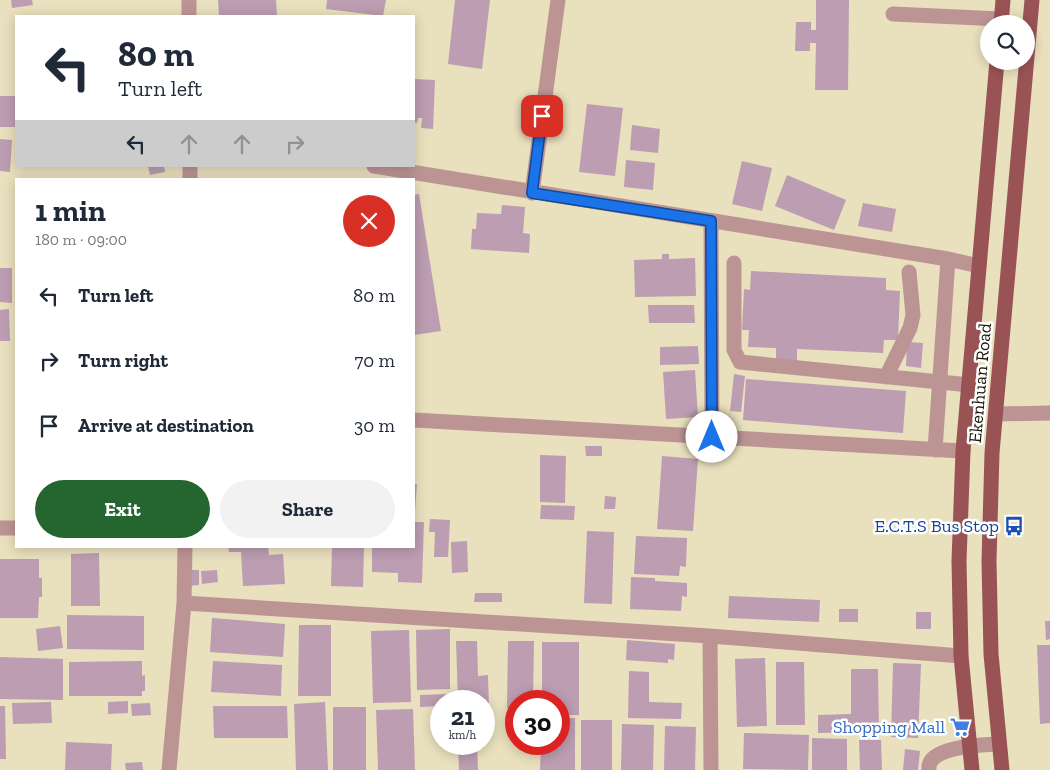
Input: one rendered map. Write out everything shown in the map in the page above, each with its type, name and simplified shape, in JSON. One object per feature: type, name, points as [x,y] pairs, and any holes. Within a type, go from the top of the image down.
[{"type":"main road","points":[[1002,15],[1003,0]]},
{"type":"main road","name":"Ekenhuan Road","points":[[1002,770],[998,744],[991,654],[988,561],[992,453],[997,414],[1032,0]]},
{"type":"main road","name":"Ekenhuan Road","points":[[972,770],[961,656],[959,561],[963,451],[997,70]]},
{"type":"street","points":[[189,0],[189,15]]},
{"type":"street","points":[[532,193],[558,0]]},
{"type":"street","points":[[893,14],[980,20]]},
{"type":"street","points":[[380,167],[948,259],[979,266]]},
{"type":"street","points":[[711,221],[712,437]]},
{"type":"street","points":[[935,450],[948,259]]},
{"type":"street","points":[[734,263],[734,350],[740,362],[970,384]]},
{"type":"street","points":[[886,377],[910,328],[913,315],[909,272]]},
{"type":"street","points":[[997,414],[1050,414]]},
{"type":"street","points":[[415,420],[963,451]]},
{"type":"street","points":[[0,528],[15,528]]},
{"type":"street","points":[[168,770],[184,603],[185,548]]},
{"type":"street","points":[[184,603],[710,636],[961,656]]},
{"type":"street","points":[[710,636],[711,770]]},
{"type":"street","points":[[929,770],[928,765],[933,757],[943,751],[998,744]]},
{"type":"building","points":[[11,0],[32,0],[33,5],[12,8]]},
{"type":"building","points":[[218,0],[276,0],[277,15],[219,15]]},
{"type":"building","points":[[327,0],[386,0],[383,15],[326,9]]},
{"type":"building","points":[[455,0],[490,0],[482,69],[448,64]]},
{"type":"building","points":[[816,0],[849,0],[848,90],[815,90],[816,43],[810,43],[810,51],[795,51],[796,22],[811,22],[811,30],[816,30]]},
{"type":"building","points":[[415,79],[435,80],[433,129],[421,128],[422,118],[418,118],[417,123],[415,123]]},
{"type":"building","points":[[0,96],[15,96],[15,127],[0,127]]},
{"type":"building","points":[[587,104],[623,108],[615,176],[579,172]]},
{"type":"building","points":[[632,125],[660,129],[658,153],[630,150]]},
{"type":"building","points":[[0,139],[12,140],[10,172],[0,171]]},
{"type":"building","points":[[626,160],[655,163],[653,190],[624,187]]},
{"type":"building","points":[[742,161],[772,168],[762,211],[732,204]]},
{"type":"building","points":[[148,167],[164,167],[165,172],[150,175]]},
{"type":"building","points":[[787,175],[846,200],[834,230],[775,206]]},
{"type":"building","points":[[419,194],[441,331],[415,335],[415,195]]},
{"type":"building","points":[[863,203],[896,209],[892,232],[858,226]]},
{"type":"building","points":[[502,205],[525,207],[523,233],[530,234],[529,253],[471,249],[472,229],[476,229],[477,213],[501,214]]},
{"type":"building","points":[[662,254],[669,254],[669,259],[695,258],[696,296],[635,297],[634,260],[662,259]]},
{"type":"building","points":[[0,268],[12,268],[12,303],[0,302]]},
{"type":"building","points":[[751,271],[886,278],[886,290],[900,291],[898,340],[884,340],[883,353],[797,349],[797,364],[776,363],[776,348],[748,347],[749,330],[742,330],[744,289],[750,290]]},
{"type":"building","points":[[648,305],[694,305],[695,323],[649,323]]},
{"type":"building","points":[[9,309],[10,341],[0,341],[0,310]]},
{"type":"building","points":[[907,342],[923,343],[921,368],[906,366]]},
{"type":"building","points":[[698,346],[699,364],[660,365],[660,347]]},
{"type":"building","points":[[695,370],[698,417],[666,419],[663,372]]},
{"type":"building","points":[[734,374],[745,376],[741,412],[730,411]]},
{"type":"building","points":[[746,379],[906,391],[903,433],[743,420]]},
{"type":"building","points":[[585,446],[602,446],[602,456],[586,456]]},
{"type":"building","points":[[540,455],[566,456],[565,503],[540,502]]},
{"type":"building","points":[[662,456],[698,459],[693,531],[657,529]]},
{"type":"building","points":[[415,484],[417,484],[415,511]]},
{"type":"building","points":[[605,496],[616,497],[615,509],[604,509]]},
{"type":"building","points":[[541,505],[575,506],[574,520],[540,519]]},
{"type":"building","points":[[430,519],[450,520],[448,557],[434,557],[435,532],[429,532]]},
{"type":"building","points":[[415,522],[424,522],[422,583],[398,582],[398,573],[372,572],[372,548],[415,548]]},
{"type":"building","points":[[587,531],[614,532],[612,604],[584,603]]},
{"type":"building","points":[[636,536],[687,538],[686,567],[680,566],[679,576],[634,574]]},
{"type":"building","points":[[467,541],[468,572],[452,573],[451,542]]},
{"type":"building","points":[[228,548],[268,548],[269,555],[283,554],[285,584],[243,586],[241,552],[229,552]]},
{"type":"building","points":[[332,548],[364,548],[363,587],[331,586]]},
{"type":"building","points":[[99,553],[100,606],[71,606],[71,554]]},
{"type":"building","points":[[0,559],[39,559],[42,597],[39,597],[38,618],[0,618]]},
{"type":"building","points":[[188,570],[199,570],[199,585],[189,586]]},
{"type":"building","points":[[217,570],[218,582],[202,584],[201,571]]},
{"type":"building","points":[[631,577],[655,578],[655,581],[687,583],[687,597],[682,596],[681,611],[630,609]]},
{"type":"building","points":[[475,593],[502,593],[502,602],[474,602]]},
{"type":"building","points":[[729,596],[820,600],[819,622],[728,618]]},
{"type":"building","points":[[839,609],[858,609],[858,622],[839,622]]},
{"type":"building","points":[[916,612],[931,612],[931,629],[916,629]]},
{"type":"building","points":[[67,615],[144,616],[144,650],[67,649]]},
{"type":"building","points":[[212,618],[285,624],[283,657],[210,652]]},
{"type":"building","points":[[1045,621],[1050,621],[1050,639],[1046,640]]},
{"type":"building","points":[[299,625],[331,625],[331,696],[298,696]]},
{"type":"building","points":[[60,626],[63,648],[38,651],[36,629]]},
{"type":"building","points":[[450,629],[450,689],[417,690],[416,630]]},
{"type":"building","points":[[409,630],[411,702],[373,703],[371,631]]},
{"type":"building","points":[[627,640],[675,644],[674,660],[668,659],[668,663],[626,660]]},
{"type":"building","points":[[456,641],[477,641],[478,676],[488,675],[488,690],[458,690]]},
{"type":"building","points":[[508,641],[534,641],[533,690],[507,690]]},
{"type":"building","points":[[542,642],[579,642],[579,715],[570,715],[570,690],[542,690]]},
{"type":"building","points":[[1037,645],[1050,645],[1050,723],[1040,724]]},
{"type":"building","points":[[0,657],[63,659],[63,700],[0,699]]},
{"type":"building","points":[[765,658],[767,726],[737,727],[735,659]]},
{"type":"building","points":[[142,661],[142,676],[145,675],[145,691],[142,691],[142,696],[69,696],[69,662]]},
{"type":"building","points":[[213,661],[282,665],[281,696],[211,692]]},
{"type":"building","points":[[776,662],[804,662],[805,725],[776,725]]},
{"type":"building","points":[[893,663],[921,664],[918,738],[891,737]]},
{"type":"building","points":[[851,669],[878,669],[879,732],[818,733],[818,715],[851,714]]},
{"type":"building","points":[[629,671],[649,672],[649,702],[682,703],[681,719],[628,718]]},
{"type":"building","points":[[420,695],[430,695],[430,707],[420,707]]},
{"type":"building","points":[[128,701],[128,713],[108,714],[108,702]]},
{"type":"building","points":[[51,702],[52,723],[13,724],[12,703]]},
{"type":"building","points":[[325,702],[328,770],[296,770],[294,704]]},
{"type":"building","points":[[150,703],[151,715],[132,716],[131,704]]},
{"type":"building","points":[[0,706],[5,706],[6,759],[0,759]]},
{"type":"building","points":[[213,706],[287,706],[288,738],[214,738]]},
{"type":"building","points":[[333,707],[366,707],[366,770],[333,770]]},
{"type":"building","points":[[413,709],[415,770],[378,770],[376,710]]},
{"type":"building","points":[[570,718],[575,718],[575,770],[540,770],[541,755],[570,755]]},
{"type":"building","points":[[581,720],[612,720],[612,770],[581,770]]},
{"type":"building","points":[[622,724],[654,725],[653,770],[621,770]]},
{"type":"building","points":[[665,726],[696,727],[695,770],[664,770]]},
{"type":"building","points":[[744,733],[809,735],[808,770],[743,769]]},
{"type":"building","points":[[812,738],[847,739],[847,770],[812,770]]},
{"type":"building","points":[[859,740],[881,740],[882,770],[860,770]]},
{"type":"building","points":[[66,742],[112,744],[111,770],[65,770]]},
{"type":"building","points":[[905,749],[920,751],[918,770],[903,770]]},
{"type":"building","points":[[458,755],[477,755],[478,770],[459,770]]},
{"type":"building","points":[[142,762],[143,770],[126,770],[125,763]]},
{"type":"place","name":"E.C.T.S Bus Stop","points":[[1014,526]]},
{"type":"place","name":"Shopping Mall","points":[[960,727]]},
{"type":"route","points":[[542,116],[532,193],[711,221],[712,437]]}]
